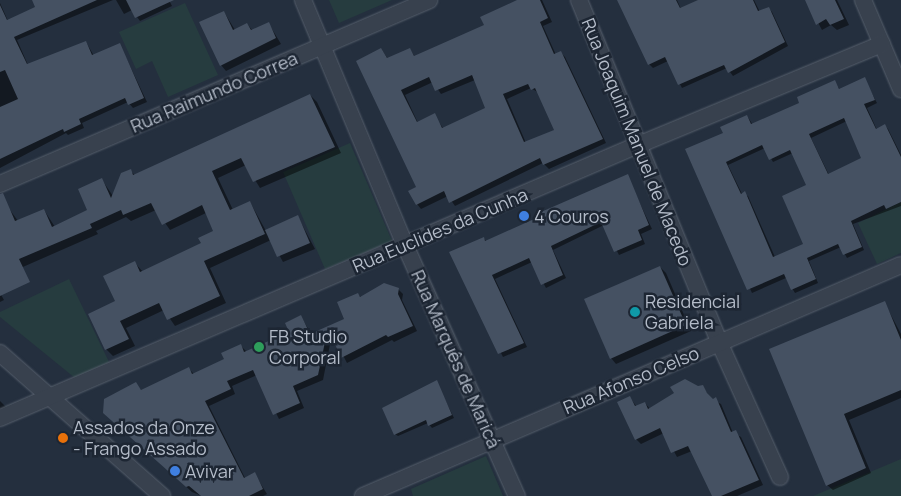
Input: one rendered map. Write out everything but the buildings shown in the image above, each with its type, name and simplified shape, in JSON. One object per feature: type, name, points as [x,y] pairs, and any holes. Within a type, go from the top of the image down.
[{"type":"street","name":"Rua Marquês de Maricá","points":[[303,0],[405,245],[517,496]]},
{"type":"street","name":"Rua Raimundo Correa","points":[[0,184],[429,0]]},
{"type":"street","name":"Rua Joaquim Manuel de Macedo","points":[[579,0],[719,342],[780,477]]},
{"type":"street","points":[[863,0],[901,89]]},
{"type":"street","name":"Rua Euclides da Cunha","points":[[0,418],[638,144],[882,44]]},
{"type":"street","name":"Rua Afonso Celso","points":[[363,496],[491,439],[901,265]]},
{"type":"street","points":[[0,353],[162,496]]},
{"type":"green space","points":[[329,0],[392,0],[339,23]]},
{"type":"green space","points":[[185,3],[218,75],[168,97],[152,61],[136,69],[119,32]]},
{"type":"green space","points":[[350,143],[392,241],[325,269],[283,172]]},
{"type":"green space","points":[[901,202],[901,253],[877,264],[858,223]]},
{"type":"green space","points":[[69,279],[109,362],[75,378],[0,317],[0,312]]},
{"type":"green space","points":[[486,456],[503,496],[413,496],[411,489]]},
{"type":"green space","points":[[901,459],[901,496],[813,496]]},
{"type":"place","name":"4 Couros","points":[[524,216]]},
{"type":"place","name":"Residencial Gabriela","points":[[635,312]]},
{"type":"place","name":"FB Studio Corporal","points":[[259,347]]},
{"type":"place","name":"Assados da Onze - Frango Assado","points":[[63,438]]},
{"type":"place","name":"Avivar","points":[[175,471]]}]
